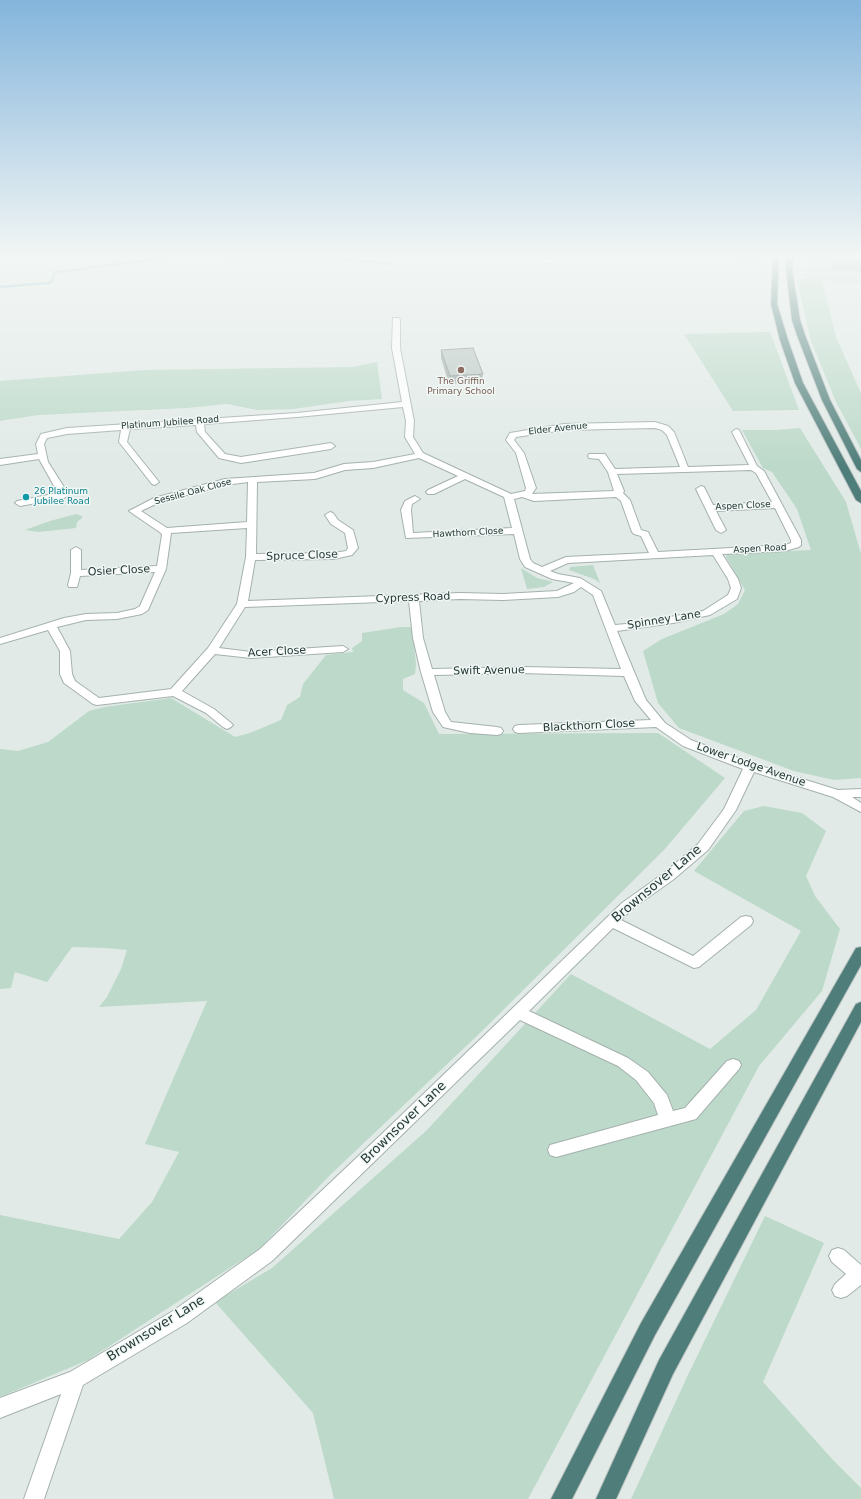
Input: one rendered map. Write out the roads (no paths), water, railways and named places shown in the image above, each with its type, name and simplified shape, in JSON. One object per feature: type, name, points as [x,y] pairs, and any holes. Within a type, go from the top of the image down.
[{"type":"highway","points":[[780,326],[799,383],[861,500]]},
{"type":"highway","points":[[798,326],[809,360],[833,415],[861,469]]},
{"type":"highway","points":[[561,1499],[648,1329],[861,952]]},
{"type":"highway","points":[[606,1499],[666,1367],[861,1008]]},
{"type":"street","points":[[396,326],[398,362],[410,421],[409,437],[420,455],[509,497],[522,494],[534,498],[618,494],[625,500],[637,532],[646,534],[655,555]]},
{"type":"street","name":"Platinum Jubilee Road","points":[[41,456],[40,444],[44,436],[67,431],[297,415],[406,404]]},
{"type":"street","points":[[200,421],[201,432],[222,456],[241,460],[332,446]]},
{"type":"street","name":"Elder Avenue","points":[[522,494],[528,493],[531,488],[520,453],[510,438],[513,435],[564,427],[655,425],[665,428],[671,434],[685,469]]},
{"type":"street","points":[[126,426],[123,442],[155,482]]},
{"type":"street","name":"Aspen Road","points":[[541,571],[566,560],[785,548],[796,545],[796,540],[760,471],[753,467],[753,464],[736,432]]},
{"type":"street","name":"Sessile Oak Close","points":[[165,531],[134,511],[157,500],[226,482],[315,476],[344,467],[373,465],[420,455]]},
{"type":"street","points":[[0,462],[41,456],[64,495],[20,503]]},
{"type":"street","points":[[592,456],[602,456],[612,472],[620,491],[618,494]]},
{"type":"street","points":[[612,472],[753,467]]},
{"type":"street","points":[[431,492],[465,476]]},
{"type":"street","points":[[175,692],[212,650],[242,604],[251,558],[253,480]]},
{"type":"street","name":"Aspen Close","points":[[701,489],[720,530]]},
{"type":"street","name":"Lower Lodge Avenue","points":[[509,497],[525,559],[529,565],[541,571],[556,577],[581,582],[597,593],[628,673],[641,701],[659,723],[687,742],[750,767],[837,794],[861,808]]},
{"type":"street","name":"Hawthorn Close","points":[[415,499],[408,503],[406,510],[409,536],[518,531]]},
{"type":"street","name":"Aspen Close","points":[[710,508],[777,505]]},
{"type":"street","name":"Spruce Close","points":[[251,558],[334,556],[350,553],[353,548],[350,532],[334,522],[330,515]]},
{"type":"street","points":[[0,641],[68,620],[86,617],[117,616],[138,612],[144,608],[161,569],[167,535],[165,531],[252,525]]},
{"type":"street","points":[[73,585],[76,573],[76,550]]},
{"type":"street","name":"Spinney Lane","points":[[611,628],[637,626],[706,613],[724,603],[732,597],[736,588],[733,579],[715,551]]},
{"type":"street","name":"Osier Close","points":[[76,573],[161,569]]},
{"type":"street","name":"Cypress Road","points":[[242,604],[460,596],[503,597],[558,594],[570,590],[581,582]]},
{"type":"street","points":[[414,598],[418,638],[439,712],[447,725],[470,729],[497,730]]},
{"type":"street","points":[[51,626],[62,642],[66,674],[70,683],[97,702],[175,692],[210,711],[227,725]]},
{"type":"street","name":"Acer Close","points":[[212,650],[251,655],[343,649]]},
{"type":"street","name":"Swift Avenue","points":[[427,672],[522,670],[628,673]]},
{"type":"street","name":"Blackthorn Close","points":[[520,729],[659,723]]},
{"type":"street","name":"Brownsover Lane","points":[[0,1408],[76,1379],[180,1317],[266,1255],[392,1135],[627,906],[669,876],[703,847],[730,810],[750,767]]},
{"type":"street","name":"Lower Lodge Avenue","points":[[837,794],[861,793]]},
{"type":"street","points":[[612,921],[694,963],[746,921]]},
{"type":"street","points":[[518,1012],[623,1062],[642,1076],[661,1100],[667,1119]]},
{"type":"street","points":[[556,1150],[690,1114],[733,1065]]},
{"type":"street","points":[[838,1256],[860,1276],[841,1290]]},
{"type":"street","points":[[34,1499],[76,1379]]},
{"type":"place","name":"The Griffin Primary School","points":[[461,370]]},
{"type":"place","name":"26 Platinum Jubilee Road","points":[[26,497]]}]
